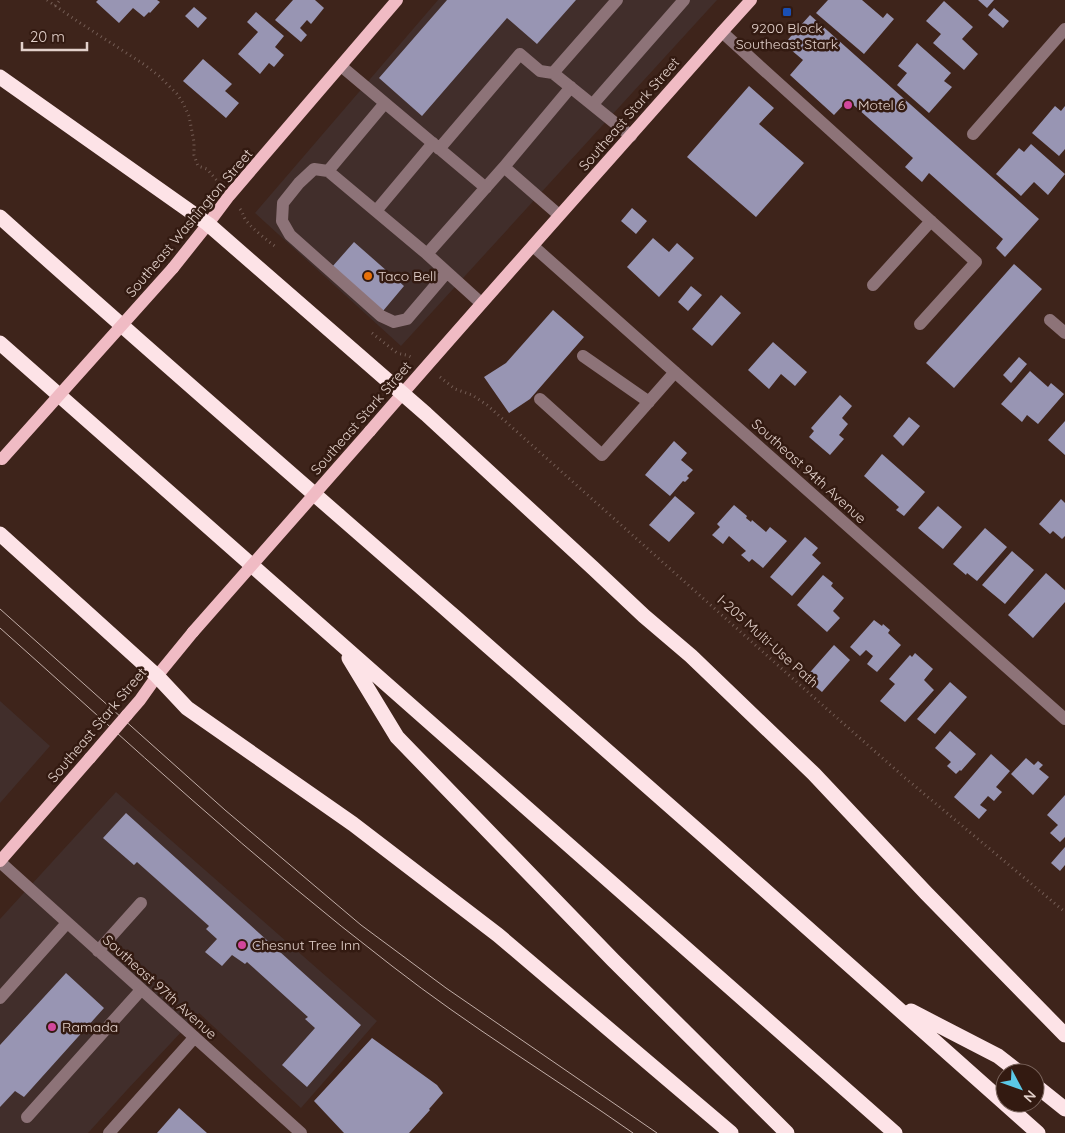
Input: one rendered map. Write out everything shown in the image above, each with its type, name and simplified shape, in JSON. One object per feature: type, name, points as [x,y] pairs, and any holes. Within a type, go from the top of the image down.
[{"type":"highway","points":[[0,77],[208,224],[426,414],[644,616],[691,656],[814,774],[926,893],[1065,1035]]},
{"type":"highway","points":[[0,217],[613,755],[1038,1133]]},
{"type":"highway","points":[[0,343],[895,1133]]},
{"type":"highway","points":[[0,534],[157,676],[187,708],[352,824],[498,935],[731,1133]]},
{"type":"highway","points":[[342,645],[397,737],[613,960],[787,1133]]},
{"type":"highway","points":[[892,1002],[998,1056],[1007,1063]]},
{"type":"highway","points":[[1045,1093],[1065,1109]]},
{"type":"main road","name":"Southeast Washington Street","points":[[1,460],[173,268],[229,196],[397,0]]},
{"type":"main road","name":"Southeast Stark Street","points":[[0,862],[140,700],[193,632],[481,303],[751,0]]},
{"type":"street","points":[[553,72],[617,0]]},
{"type":"street","points":[[593,104],[684,0]]},
{"type":"street","points":[[973,134],[1065,29]]},
{"type":"street","points":[[722,32],[976,262],[920,324]]},
{"type":"street","points":[[376,211],[520,54],[540,71],[553,72],[631,136]]},
{"type":"street","points":[[341,66],[486,188]]},
{"type":"street","points":[[427,254],[572,87]]},
{"type":"street","points":[[328,171],[385,103]]},
{"type":"street","points":[[504,167],[560,215]]},
{"type":"street","points":[[447,272],[407,319],[394,322],[381,316],[290,235],[282,221],[283,204],[299,183],[314,169],[328,171],[427,254],[447,272],[481,303]]},
{"type":"street","points":[[873,286],[931,221]]},
{"type":"street","name":"Southeast 94th Avenue","points":[[533,246],[1065,719]]},
{"type":"street","points":[[1050,320],[1065,333]]},
{"type":"street","points":[[583,356],[649,402]]},
{"type":"street","points":[[540,399],[602,455],[675,372]]},
{"type":"street","name":"Southeast 97th Avenue","points":[[0,862],[301,1133]]},
{"type":"street","points":[[98,951],[141,903]]},
{"type":"street","points":[[0,998],[68,923]]},
{"type":"street","points":[[27,1117],[141,990]]},
{"type":"street","points":[[109,1133],[194,1038]]},
{"type":"path","points":[[47,0],[145,64],[177,94],[189,116],[194,155],[198,166],[207,169]]},
{"type":"path","points":[[55,6],[60,0]]},
{"type":"path","name":"I-205 Multi-Use Path","points":[[455,389],[472,395],[488,405],[819,702],[1065,912]]},
{"type":"shaded area","points":[[438,0],[717,0],[401,346],[255,213]]},
{"type":"shaded area","points":[[0,701],[50,746],[0,803]]},
{"type":"shaded area","points":[[116,792],[377,1021],[301,1108],[199,1013],[88,1133],[0,1133],[0,919]]},
{"type":"building","points":[[98,0],[157,0],[160,2],[144,17],[133,8],[119,23],[96,2]]},
{"type":"building","points":[[293,0],[315,0],[324,8],[311,24],[307,20],[300,28],[307,35],[301,42],[275,20]]},
{"type":"building","points":[[447,0],[576,0],[537,44],[507,18],[422,116],[379,78]]},
{"type":"building","points":[[828,0],[862,0],[883,18],[887,13],[894,19],[864,54],[816,13]]},
{"type":"building","points":[[978,0],[994,0],[987,8]]},
{"type":"building","points":[[944,1],[973,27],[962,39],[978,54],[964,70],[933,43],[941,34],[926,21]]},
{"type":"building","points":[[194,7],[207,18],[198,28],[185,16]]},
{"type":"building","points":[[994,8],[1009,21],[1003,28],[988,15]]},
{"type":"building","points":[[256,12],[284,36],[275,47],[284,55],[274,67],[269,63],[260,74],[238,54],[258,32],[247,22]]},
{"type":"building","points":[[810,15],[1039,219],[1005,257],[996,248],[1003,239],[929,173],[922,182],[905,167],[913,158],[848,100],[834,115],[790,75],[803,60],[784,44]]},
{"type":"building","points":[[917,43],[951,73],[944,81],[952,87],[929,113],[897,85],[907,73],[898,66]]},
{"type":"building","points":[[203,59],[232,84],[225,91],[239,103],[226,118],[183,81]]},
{"type":"building","points":[[749,86],[774,108],[759,124],[804,163],[756,217],[687,157]]},
{"type":"building","points":[[1055,106],[1061,111],[1065,106],[1065,149],[1059,156],[1032,133]]},
{"type":"building","points":[[1031,144],[1065,174],[1048,195],[1034,182],[1021,196],[996,174],[1019,148],[1024,152]]},
{"type":"building","points":[[632,208],[647,221],[636,234],[621,221]]},
{"type":"building","points":[[653,238],[669,252],[677,243],[694,258],[659,297],[627,267]]},
{"type":"building","name":"Taco Bell","points":[[354,242],[404,286],[383,311],[332,267]]},
{"type":"building","points":[[1014,264],[1042,289],[954,388],[926,363]]},
{"type":"building","points":[[691,286],[702,295],[688,311],[678,302]]},
{"type":"building","points":[[721,295],[741,313],[712,346],[692,329]]},
{"type":"building","points":[[553,310],[584,337],[530,399],[509,413],[484,377],[506,363]]},
{"type":"building","points":[[773,342],[807,372],[795,386],[781,374],[769,389],[748,370]]},
{"type":"building","points":[[1019,357],[1027,364],[1011,383],[1003,375]]},
{"type":"building","points":[[1030,371],[1048,387],[1051,383],[1064,394],[1038,424],[1027,415],[1022,422],[1001,404]]},
{"type":"building","points":[[840,395],[852,406],[842,418],[848,424],[839,435],[844,439],[830,455],[809,437],[814,431],[811,428]]},
{"type":"building","points":[[909,417],[920,426],[903,446],[893,436]]},
{"type":"building","points":[[1065,421],[1065,455],[1048,440]]},
{"type":"building","points":[[674,441],[687,453],[681,460],[693,470],[687,476],[689,478],[685,482],[683,481],[670,496],[645,475]]},
{"type":"building","points":[[882,454],[925,492],[904,516],[896,510],[899,507],[864,476]]},
{"type":"building","points":[[675,496],[695,513],[669,542],[649,525]]},
{"type":"building","points":[[1061,499],[1065,503],[1065,536],[1062,539],[1053,531],[1050,534],[1039,524]]},
{"type":"building","points":[[734,505],[751,522],[752,520],[766,532],[770,527],[787,541],[763,568],[752,559],[749,562],[741,555],[746,551],[729,536],[723,544],[712,535],[720,527],[717,524]]},
{"type":"building","points":[[938,506],[962,527],[943,549],[918,528]]},
{"type":"building","points":[[985,528],[1007,547],[977,581],[953,564]]},
{"type":"building","points":[[805,537],[818,548],[812,555],[821,563],[792,596],[770,577]]},
{"type":"building","points":[[1012,551],[1034,570],[1005,604],[982,585]]},
{"type":"building","points":[[1046,573],[1065,590],[1065,602],[1033,638],[1008,615]]},
{"type":"building","points":[[823,575],[833,583],[831,586],[844,598],[833,611],[840,618],[827,632],[797,605]]},
{"type":"building","points":[[874,620],[890,630],[888,633],[901,645],[877,672],[867,664],[873,656],[866,650],[860,656],[850,647]]},
{"type":"building","points":[[834,645],[850,660],[822,692],[805,678]]},
{"type":"building","points":[[915,653],[933,669],[924,680],[934,690],[905,722],[880,701],[895,684],[889,679],[910,655],[912,657]]},
{"type":"building","points":[[950,682],[967,697],[935,734],[917,719]]},
{"type":"building","points":[[950,731],[976,754],[956,774],[947,766],[951,762],[935,748]]},
{"type":"building","points":[[991,754],[1010,771],[996,787],[1002,792],[994,801],[988,796],[980,805],[987,810],[979,819],[954,797]]},
{"type":"building","points":[[1026,758],[1034,765],[1038,761],[1043,765],[1039,769],[1049,777],[1033,795],[1011,774]]},
{"type":"building","points":[[1065,795],[1065,837],[1060,842],[1050,833],[1058,825],[1047,815]]},
{"type":"building","name":"Chesnut Tree Inn","points":[[126,813],[361,1025],[307,1087],[282,1065],[315,1028],[305,1019],[308,1017],[247,962],[245,964],[232,955],[222,966],[205,952],[217,939],[206,929],[209,926],[137,862],[134,865],[103,838]]},
{"type":"building","points":[[1065,847],[1065,865],[1060,871],[1051,863]]},
{"type":"building","name":"Ramada","points":[[66,973],[104,1008],[24,1097],[15,1091],[0,1107],[0,1045]]},
{"type":"building","points":[[372,1038],[437,1085],[443,1093],[409,1133],[344,1133],[314,1101]]},
{"type":"building","points":[[179,1108],[207,1133],[157,1133]]},
{"type":"tram line","points":[[0,609],[225,810],[361,925],[446,988],[657,1133]]},
{"type":"tram line","points":[[0,628],[193,801],[341,926],[451,1010],[633,1133]]},
{"type":"place","name":"9200 Block Southeast Stark","points":[[787,12]]},
{"type":"place","name":"Motel 6","points":[[848,105]]},
{"type":"place","name":"Taco Bell","points":[[368,276]]},
{"type":"place","name":"Chesnut Tree Inn","points":[[242,945]]},
{"type":"place","name":"Ramada","points":[[52,1027]]}]
